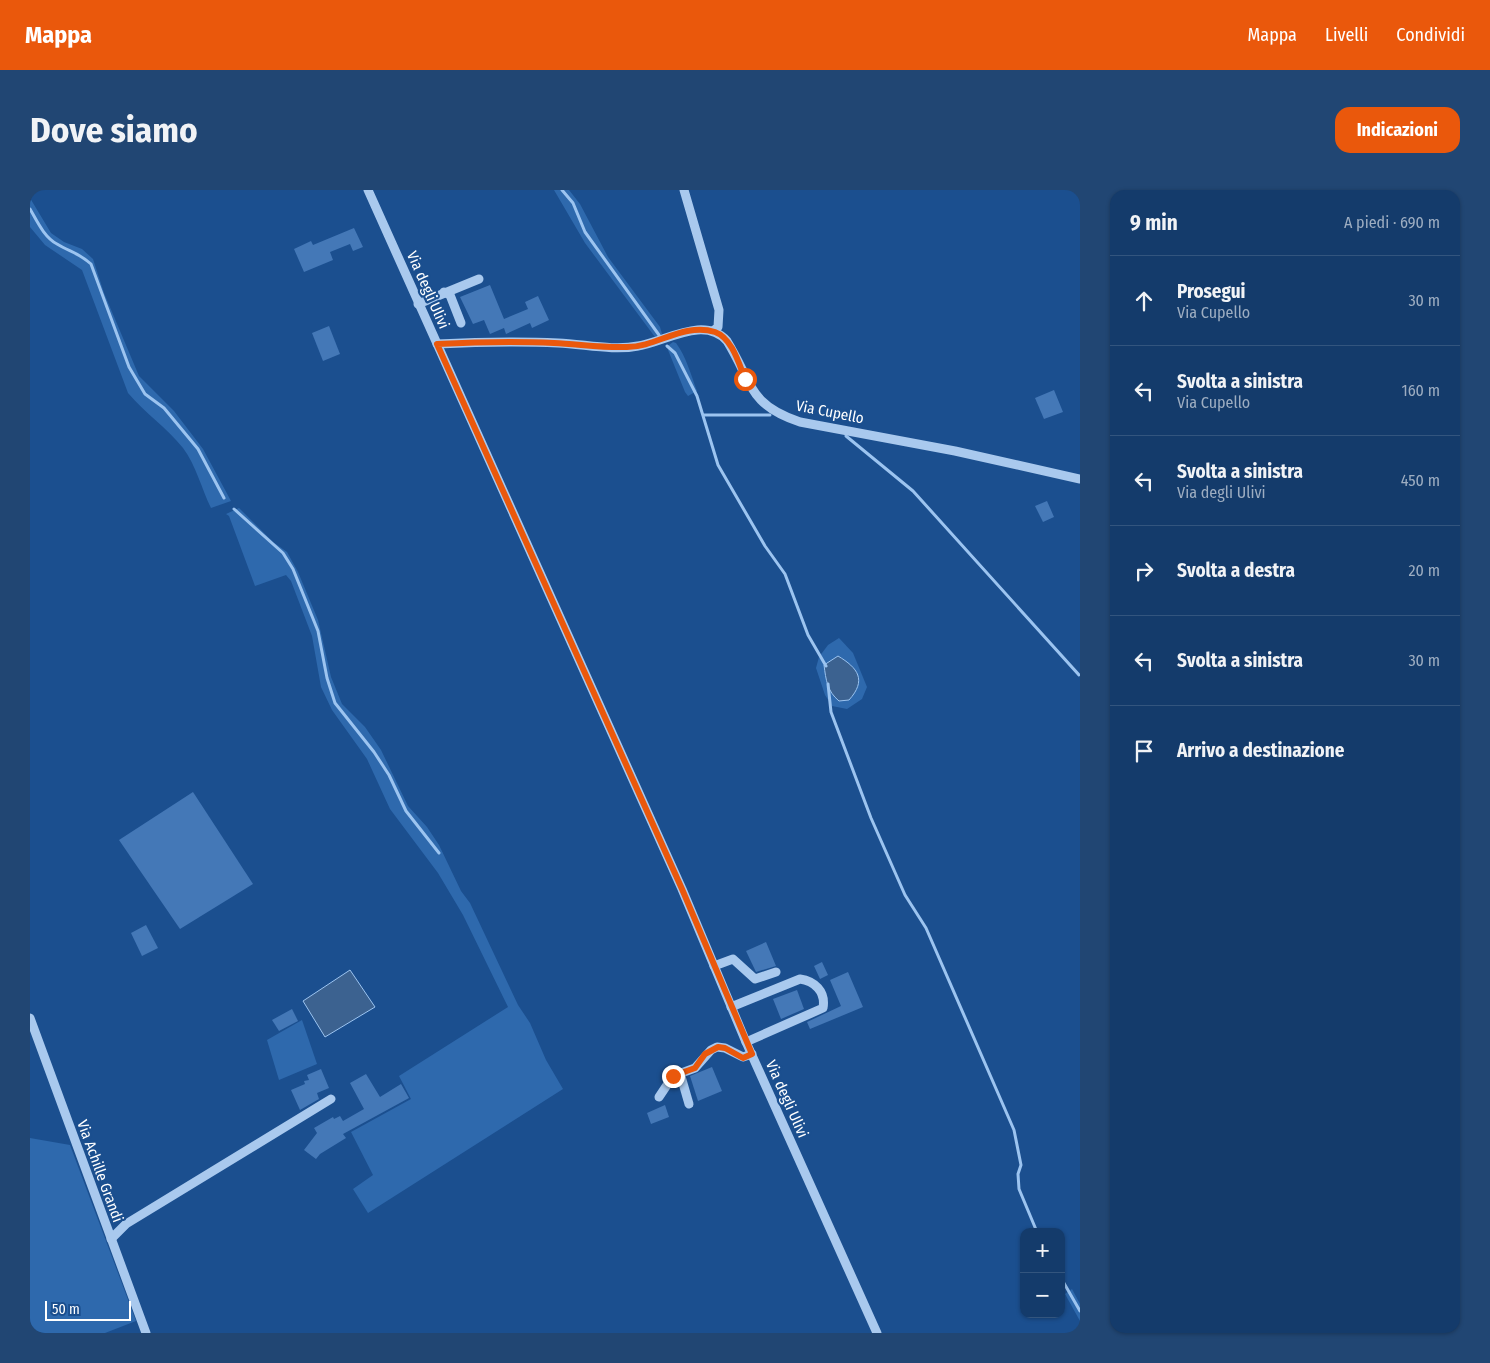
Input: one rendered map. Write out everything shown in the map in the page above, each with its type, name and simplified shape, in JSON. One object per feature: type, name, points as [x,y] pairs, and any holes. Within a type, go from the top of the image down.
[{"type":"street","name":"Via degli Ulivi","points":[[368,190],[682,889],[746,1042],[877,1333]]},
{"type":"street","points":[[437,344],[551,343],[626,347],[652,343],[686,331],[713,331],[718,327],[720,320],[719,310],[684,190]]},
{"type":"street","points":[[418,304],[478,279]]},
{"type":"street","points":[[444,292],[450,295],[461,323]]},
{"type":"street","name":"Via Cupello","points":[[713,331],[721,335],[727,342],[755,396],[782,416],[800,422],[897,439],[1080,479]]},
{"type":"street","points":[[714,966],[733,958],[755,979],[776,972]]},
{"type":"street","points":[[732,1007],[800,979],[816,984],[824,1003],[823,1008],[746,1042]]},
{"type":"street","name":"Via Achille Grandi","points":[[30,1018],[146,1333]]},
{"type":"street","points":[[659,1097],[673,1076],[695,1068],[705,1054],[718,1047],[725,1048],[743,1058],[752,1054]]},
{"type":"street","points":[[680,1073],[689,1104]]},
{"type":"street","points":[[111,1239],[126,1224],[331,1099]]},
{"type":"shaded area","points":[[554,190],[569,190],[580,204],[608,257],[660,327],[662,334],[655,337],[585,243]]},
{"type":"shaded area","points":[[30,198],[51,233],[64,242],[82,249],[93,259],[104,293],[139,376],[174,411],[203,449],[231,501],[211,508],[188,455],[183,448],[128,393],[82,270],[45,245],[30,227]]},
{"type":"shaded area","points":[[673,342],[676,343],[683,354],[697,391],[688,396],[668,350],[669,345]]},
{"type":"shaded area","points":[[239,508],[273,542],[287,552],[298,572],[318,620],[331,677],[342,704],[365,727],[381,750],[408,806],[427,827],[439,845],[461,891],[470,903],[518,1005],[530,1023],[546,1060],[563,1089],[368,1213],[353,1189],[373,1175],[351,1132],[411,1099],[399,1076],[508,1007],[463,915],[438,873],[390,809],[367,759],[332,710],[321,687],[312,636],[291,581],[286,575],[255,586],[229,516],[226,514]]},
{"type":"shaded area","points":[[839,638],[853,653],[867,687],[862,699],[847,709],[832,706],[825,695],[816,668],[819,657],[828,645]]},
{"type":"shaded area","points":[[838,656],[851,665],[858,675],[858,686],[849,700],[839,701],[832,693],[826,680],[824,665]]},
{"type":"shaded area","points":[[350,970],[375,1007],[325,1037],[303,1001]]},
{"type":"shaded area","points":[[302,1020],[317,1064],[279,1080],[267,1040]]},
{"type":"shaded area","points":[[30,1138],[70,1145],[136,1321],[105,1333],[30,1333]]},
{"type":"shaded area","points":[[1072,1289],[1080,1304],[1080,1321],[1065,1294]]},
{"type":"building","points":[[354,228],[363,247],[353,251],[350,244],[330,252],[333,260],[304,272],[294,249],[311,241],[313,245]]},
{"type":"building","points":[[490,285],[504,319],[528,309],[525,302],[538,296],[549,320],[532,328],[530,323],[506,334],[504,328],[490,334],[484,320],[473,324],[460,297]]},
{"type":"building","points":[[329,326],[340,354],[323,361],[312,333]]},
{"type":"building","points":[[1054,390],[1063,412],[1044,419],[1035,398]]},
{"type":"building","points":[[1047,501],[1054,517],[1043,522],[1035,506]]},
{"type":"building","points":[[193,792],[253,884],[180,929],[119,840]]},
{"type":"building","points":[[146,925],[158,948],[142,956],[131,933]]},
{"type":"building","points":[[766,942],[776,966],[756,972],[746,951]]},
{"type":"building","points":[[822,962],[828,975],[820,979],[814,966]]},
{"type":"building","points":[[848,972],[863,1007],[810,1029],[807,1022],[841,1006],[830,980]]},
{"type":"building","points":[[797,990],[804,1009],[781,1019],[773,999]]},
{"type":"building","points":[[292,1009],[298,1021],[279,1031],[272,1020]]},
{"type":"building","points":[[712,1067],[722,1091],[698,1101],[690,1076]]},
{"type":"building","points":[[321,1069],[329,1088],[317,1093],[319,1099],[300,1110],[291,1090],[305,1084],[304,1081],[309,1080],[307,1075]]},
{"type":"building","points":[[366,1074],[380,1097],[401,1084],[409,1098],[343,1134],[346,1138],[320,1154],[316,1159],[304,1150],[317,1133],[314,1128],[333,1117],[334,1119],[340,1116],[343,1121],[364,1109],[350,1083]]},
{"type":"building","points":[[665,1105],[669,1117],[651,1124],[647,1113]]},
{"type":"waterway","points":[[562,190],[573,203],[585,232],[659,335]]},
{"type":"waterway","points":[[30,209],[41,228],[52,241],[91,264],[129,367],[145,394],[164,408],[198,449],[224,498]]},
{"type":"waterway","points":[[667,346],[675,353],[697,396],[718,465],[765,546],[785,574],[808,635],[826,666]]},
{"type":"waterway","points":[[704,415],[770,415]]},
{"type":"waterway","points":[[846,436],[913,491],[1079,675]]},
{"type":"waterway","points":[[234,509],[283,553],[293,569],[318,631],[327,678],[335,703],[374,752],[389,775],[406,811],[439,853]]},
{"type":"waterway","points":[[828,684],[831,712],[871,818],[905,895],[926,928],[1014,1130],[1021,1165],[1018,1174],[1019,1189],[1035,1228]]},
{"type":"waterway","points":[[1065,1285],[1080,1311]]},
{"type":"route","points":[[673,1076],[695,1068],[705,1054],[718,1047],[725,1048],[743,1058],[752,1054],[682,889],[651,824],[437,344],[490,342],[626,347],[652,343],[686,331],[713,331],[721,335],[732,349],[745,379]]}]
